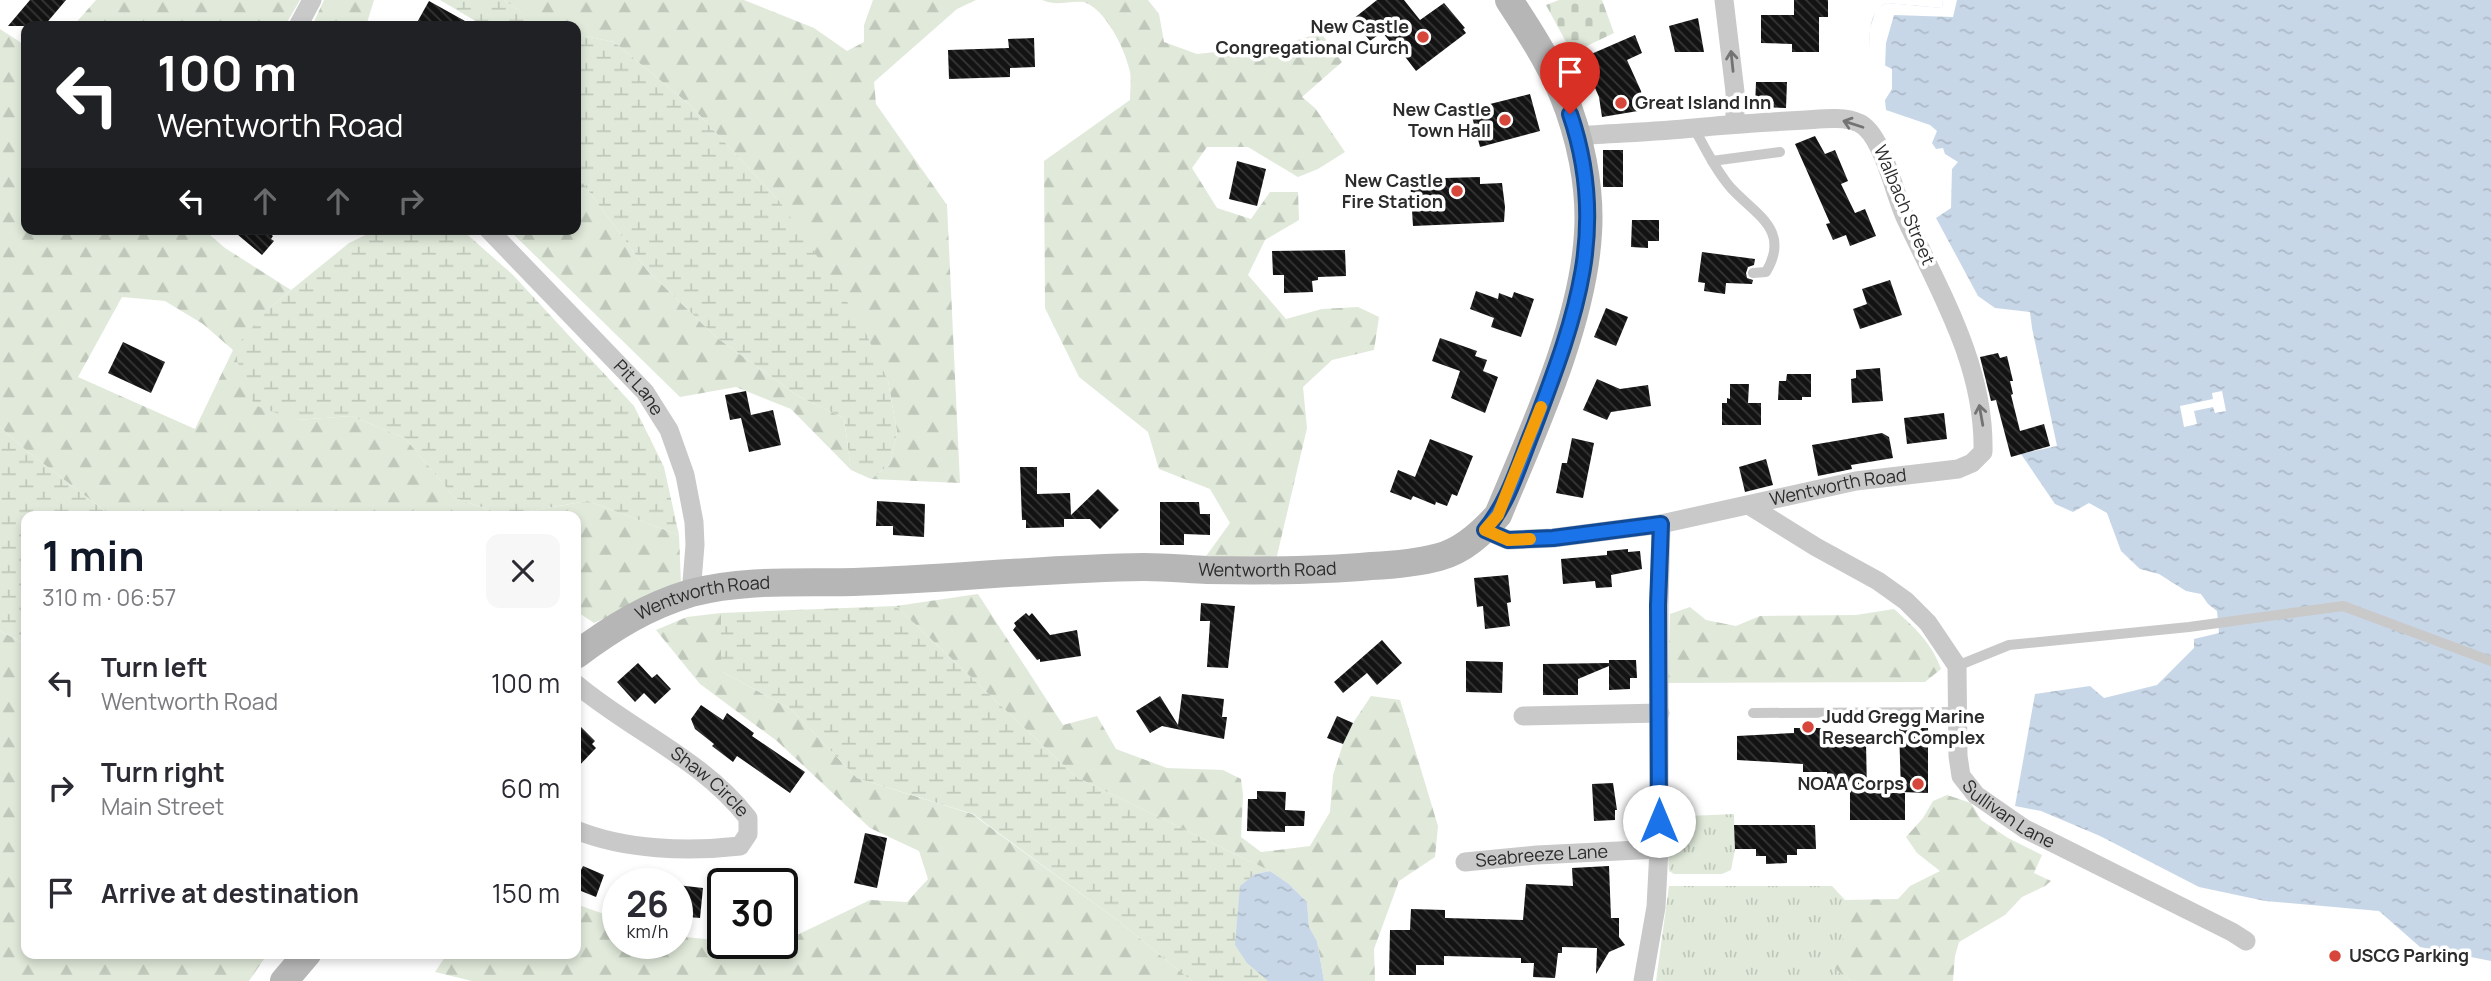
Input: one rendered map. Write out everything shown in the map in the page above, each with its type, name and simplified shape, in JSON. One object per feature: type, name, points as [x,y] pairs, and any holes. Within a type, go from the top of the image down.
[{"type":"main road","points":[[1485,530],[1498,515],[1558,363],[1578,296],[1589,229],[1577,136],[1562,93],[1509,0]]},
{"type":"main road","name":"Wentworth Road","points":[[581,651],[635,615],[691,594],[760,584],[855,582],[1066,568],[1284,570],[1361,567],[1440,557],[1460,548],[1485,530]]},
{"type":"main road","points":[[284,981],[303,959]]},
{"type":"street","points":[[301,21],[312,0]]},
{"type":"street","points":[[1724,0],[1735,92],[1735,123]]},
{"type":"street","name":"Walbach Street","points":[[1577,136],[1735,123],[1832,119],[1859,123],[1874,136],[1905,215],[1948,305],[1977,388],[1984,429],[1983,452],[1972,463],[1958,469]]},
{"type":"street","name":"Pit Lane","points":[[494,235],[645,393],[668,430],[685,475],[694,522],[691,594]]},
{"type":"street","name":"Wentworth Road","points":[[1485,530],[1508,540],[1553,538],[1661,524],[1856,481],[1958,469]]},
{"type":"street","points":[[1751,506],[1816,547],[1878,581],[1906,601],[1928,623],[1956,666]]},
{"type":"street","points":[[1643,981],[1656,907],[1659,849],[1658,605],[1661,524]]},
{"type":"street","name":"Sullivan Lane","points":[[1956,666],[1961,776],[1976,795],[2025,829],[2246,941]]},
{"type":"street","name":"Shaw Circle","points":[[581,688],[719,785],[748,818],[748,834],[740,846],[699,850],[630,843],[581,831]]},
{"type":"street","points":[[1523,716],[1660,713]]},
{"type":"street","name":"Seabreeze Lane","points":[[1465,862],[1659,849]]},
{"type":"lane","points":[[1694,128],[1712,161],[1731,187],[1773,231],[1773,261],[1766,272],[1754,273]]},
{"type":"lane","points":[[1712,161],[1780,152]]},
{"type":"lane","points":[[1956,666],[2009,645],[2189,627],[2343,606],[2491,661]]},
{"type":"lane","points":[[1754,713],[1956,712]]},
{"type":"green space","points":[[96,0],[300,0],[288,21],[77,21]]},
{"type":"green space","points":[[324,0],[374,0],[368,21],[314,21]]},
{"type":"green space","points":[[440,0],[504,0],[536,21],[476,21]]},
{"type":"green space","points":[[504,0],[744,0],[814,28],[847,51],[864,42],[864,25],[873,0],[976,0],[957,9],[874,82],[876,104],[947,205],[960,483],[871,479],[890,464],[897,432],[888,381],[780,202],[691,106],[614,42],[581,35],[581,21],[535,21]]},
{"type":"green space","points":[[1042,0],[1148,0],[1159,14],[1164,42],[1197,54],[1243,49],[1264,50],[1321,33],[1342,62],[1302,97],[1315,108],[1345,152],[1318,169],[1298,177],[1248,147],[1207,147],[1192,168],[1217,208],[1251,219],[1270,192],[1298,192],[1299,220],[1265,240],[1248,275],[1286,319],[1322,309],[1358,307],[1379,317],[1374,350],[1332,360],[1303,387],[1307,428],[1276,560],[1204,559],[1230,523],[1210,489],[1159,469],[1148,432],[1079,377],[1045,308],[1044,161],[1130,100],[1131,79],[1118,40],[1099,12],[1084,2],[1053,3]]},
{"type":"green space","points":[[1559,0],[1602,0],[1614,33],[1572,53],[1546,5]]},
{"type":"green space","points":[[0,29],[21,44],[21,235],[210,235],[225,248],[291,290],[269,308],[296,420],[351,416],[405,438],[455,498],[493,511],[105,511],[0,427]],"holes":[[[122,297],[165,301],[203,324],[233,350],[195,429],[78,377]]]},
{"type":"green space","points":[[581,35],[614,42],[691,106],[780,202],[861,323],[888,381],[897,432],[890,464],[871,479],[851,470],[844,418],[798,396],[716,337],[647,270],[581,181]]},
{"type":"green space","points":[[581,181],[647,270],[716,337],[798,396],[844,418],[851,470],[791,409],[736,387],[680,397],[514,235],[581,235]]},
{"type":"green space","points":[[366,235],[468,235],[513,275],[634,406],[664,467],[679,535],[588,501],[529,511],[493,511],[455,498],[405,438],[351,416],[296,420],[254,405],[233,350],[269,308],[349,243]]},
{"type":"green space","points":[[0,427],[105,511],[21,511],[21,642],[0,631]]},
{"type":"green space","points":[[588,501],[679,535],[681,584],[594,623],[581,614],[581,511],[529,511]]},
{"type":"green space","points":[[978,594],[1063,725],[1097,716],[1116,749],[1167,768],[1223,770],[1241,779],[1241,837],[1261,852],[1310,846],[1330,812],[1333,775],[1353,723],[1371,696],[1400,700],[1438,826],[1435,857],[1399,881],[1374,949],[1375,981],[1324,981],[1317,941],[1309,927],[1307,902],[1289,884],[1270,871],[1076,777],[896,606]]},
{"type":"green space","points":[[896,606],[1076,777],[1270,871],[1255,874],[1268,981],[1192,981],[1117,920],[973,814],[857,778],[792,710],[721,671],[721,613]]},
{"type":"green space","points":[[1690,607],[1706,620],[1736,626],[1760,616],[1856,615],[1894,609],[1927,643],[1941,669],[1925,682],[1668,683],[1670,614]]},
{"type":"green space","points":[[721,613],[721,671],[792,710],[857,778],[972,814],[1117,920],[1192,981],[472,981],[435,972],[444,959],[581,959],[581,906],[602,913],[602,959],[693,959],[693,938],[707,939],[707,959],[798,959],[798,935],[870,900],[907,902],[928,879],[919,851],[870,828],[777,741],[700,684],[656,630],[687,617]]},
{"type":"green space","points":[[0,631],[21,642],[21,959],[264,959],[249,981],[0,981]]},
{"type":"green space","points":[[1947,795],[1971,803],[1981,820],[2008,838],[2042,855],[2034,873],[2051,881],[2022,897],[2005,915],[1959,942],[1953,981],[1850,981],[1833,967],[1832,955],[1845,936],[1845,900],[1898,899],[1910,886],[1940,871],[1917,853],[1906,837],[1923,818],[1933,801]]},
{"type":"green space","points":[[1734,814],[1735,849],[1731,870],[1722,874],[1674,874],[1669,871],[1666,817]]},
{"type":"green space","points":[[1669,886],[1832,886],[1845,900],[1845,936],[1833,967],[1850,981],[1656,981]]},
{"type":"water","points":[[1943,0],[2491,0],[2491,961],[2420,947],[2379,911],[2265,901],[2199,887],[2100,836],[2041,811],[2015,806],[2035,694],[2090,686],[2104,698],[2157,685],[2194,648],[2194,639],[2219,633],[2217,611],[2201,594],[2186,591],[2159,574],[2140,569],[2121,551],[2107,513],[2089,503],[2073,512],[2055,504],[2021,454],[2057,446],[2030,312],[1995,308],[1978,296],[1936,218],[1951,208],[1952,169],[1958,162],[1945,154],[1943,148],[1936,149],[1932,143],[1937,131],[1930,125],[1886,110],[1885,100],[1892,89],[1892,69],[1870,58],[1872,19],[1880,7],[1887,3],[1942,8]]},
{"type":"water","points":[[1270,871],[1289,884],[1307,902],[1309,927],[1317,941],[1324,981],[1268,981],[1247,963],[1235,945],[1240,886],[1255,874]]},
{"type":"pier","points":[[1943,0],[1957,0],[1953,17],[1894,15],[1886,43],[1885,68],[1869,58],[1870,28],[1876,10],[1881,6],[1887,3],[1942,8]]},
{"type":"pier","points":[[2222,391],[2226,411],[2215,413],[2213,407],[2194,411],[2197,424],[2184,427],[2180,406],[2213,399],[2212,393]]},
{"type":"building","points":[[30,0],[66,0],[48,21],[21,21],[21,26],[8,26]]},
{"type":"building","name":"New Castle Congregational Curch","points":[[1377,0],[1404,0],[1420,20],[1444,3],[1465,28],[1463,29],[1466,33],[1416,71],[1393,41],[1391,43],[1382,32],[1370,41],[1353,19]]},
{"type":"building","points":[[1794,0],[1828,0],[1828,17],[1819,17],[1819,52],[1792,52],[1792,44],[1761,43],[1761,15],[1794,15]]},
{"type":"building","points":[[429,1],[465,21],[418,21]]},
{"type":"building","points":[[1698,18],[1704,52],[1675,52],[1669,26]]},
{"type":"building","points":[[1635,35],[1642,53],[1627,60],[1641,91],[1644,110],[1602,117],[1599,97],[1582,58]]},
{"type":"building","points":[[1034,38],[1035,67],[1010,68],[1010,77],[949,79],[948,50],[1009,48],[1008,39]]},
{"type":"building","points":[[1756,82],[1787,82],[1786,108],[1755,107]]},
{"type":"building","name":"New Castle Town Hall","points":[[1530,94],[1540,131],[1480,147],[1470,109]]},
{"type":"building","points":[[1815,136],[1825,154],[1835,150],[1848,181],[1841,184],[1855,213],[1865,209],[1876,236],[1850,246],[1846,235],[1833,240],[1826,224],[1830,223],[1795,144]]},
{"type":"building","points":[[1603,150],[1623,150],[1623,187],[1603,187]]},
{"type":"building","points":[[1237,161],[1266,169],[1257,206],[1229,199]]},
{"type":"building","name":"New Castle Fire Station","points":[[1480,177],[1480,184],[1502,183],[1504,222],[1413,226],[1410,179]]},
{"type":"building","points":[[1632,220],[1659,220],[1659,241],[1648,241],[1648,248],[1631,247]]},
{"type":"building","points":[[238,235],[273,236],[271,239],[274,241],[262,255]]},
{"type":"building","points":[[1345,250],[1346,276],[1318,277],[1318,280],[1312,281],[1313,292],[1284,293],[1284,275],[1273,275],[1272,251]]},
{"type":"building","points":[[1702,252],[1755,259],[1754,265],[1748,267],[1746,273],[1747,278],[1753,280],[1752,284],[1726,283],[1725,294],[1704,291],[1705,283],[1698,282]]},
{"type":"building","points":[[1890,280],[1902,315],[1860,329],[1853,309],[1867,304],[1862,289]]},
{"type":"building","points":[[1476,291],[1498,299],[1499,293],[1512,298],[1514,292],[1534,299],[1521,337],[1491,327],[1494,318],[1470,309]]},
{"type":"building","points":[[1606,308],[1628,317],[1616,346],[1594,337]]},
{"type":"building","points":[[1440,338],[1477,351],[1475,356],[1487,360],[1483,371],[1498,377],[1485,413],[1451,398],[1460,371],[1432,361]]},
{"type":"building","points":[[123,342],[165,362],[151,393],[108,373]]},
{"type":"building","points":[[1998,353],[2000,358],[2007,356],[2013,381],[2010,381],[2011,395],[2020,431],[2044,424],[2050,446],[2011,457],[1996,400],[1991,401],[1980,357]]},
{"type":"building","points":[[1880,368],[1883,401],[1852,403],[1851,379],[1856,378],[1856,370]]},
{"type":"building","points":[[1787,374],[1811,374],[1811,397],[1802,397],[1802,400],[1778,400],[1779,381],[1786,381]]},
{"type":"building","points":[[1597,379],[1620,389],[1648,385],[1651,406],[1611,412],[1607,420],[1583,410]]},
{"type":"building","points":[[1730,384],[1749,384],[1748,403],[1761,403],[1761,425],[1722,425],[1722,403],[1727,403],[1727,398],[1730,399]]},
{"type":"building","points":[[746,391],[751,415],[773,410],[781,445],[749,452],[741,418],[730,420],[725,395]]},
{"type":"building","points":[[1944,413],[1947,439],[1907,444],[1904,418]]},
{"type":"building","points":[[1882,433],[1889,437],[1893,458],[1851,465],[1852,469],[1818,476],[1812,445]]},
{"type":"building","points":[[1572,438],[1594,443],[1583,498],[1556,493],[1562,463],[1567,463]]},
{"type":"building","points":[[1430,439],[1473,456],[1457,496],[1452,494],[1447,506],[1436,502],[1435,505],[1413,496],[1411,500],[1390,492],[1398,470],[1415,477]]},
{"type":"building","points":[[1766,459],[1773,485],[1745,492],[1739,467]]},
{"type":"building","points":[[1020,467],[1037,467],[1037,494],[1070,493],[1071,515],[1098,489],[1119,510],[1100,529],[1090,519],[1064,519],[1064,527],[1026,528],[1026,520],[1022,520]]},
{"type":"building","points":[[877,501],[925,504],[924,537],[893,535],[893,526],[876,526]]},
{"type":"building","points":[[1160,502],[1199,502],[1200,514],[1210,514],[1210,535],[1184,534],[1184,545],[1160,545]]},
{"type":"building","points":[[1628,549],[1628,552],[1640,551],[1642,569],[1611,575],[1612,587],[1596,588],[1595,581],[1563,584],[1561,559],[1607,555],[1607,551]]},
{"type":"building","points":[[1508,575],[1510,626],[1485,629],[1483,606],[1477,607],[1474,578]]},
{"type":"building","points":[[1201,603],[1235,606],[1228,668],[1207,667],[1210,621],[1200,621]]},
{"type":"building","points":[[1026,613],[1029,616],[1032,613],[1050,635],[1077,630],[1081,656],[1040,662],[1040,659],[1037,660],[1013,630],[1016,626],[1014,623]]},
{"type":"building","points":[[1382,640],[1402,663],[1377,685],[1367,673],[1343,693],[1334,682]]},
{"type":"building","points":[[1609,660],[1636,660],[1637,678],[1630,678],[1630,689],[1609,690],[1609,666],[1578,679],[1578,695],[1543,695],[1543,664],[1609,663]]},
{"type":"building","points":[[1466,661],[1503,662],[1502,693],[1466,692]]},
{"type":"building","points":[[638,663],[652,678],[657,674],[671,689],[655,704],[644,693],[635,702],[617,682]]},
{"type":"building","points":[[1182,694],[1224,699],[1222,717],[1227,717],[1224,739],[1162,726],[1150,733],[1136,711],[1160,696],[1178,725]]},
{"type":"building","points":[[701,705],[723,720],[727,713],[754,733],[752,736],[805,772],[790,793],[737,756],[733,762],[712,746],[714,744],[695,729],[691,719]]},
{"type":"building","points":[[1337,716],[1353,723],[1343,744],[1327,738]]},
{"type":"building","points":[[581,727],[595,741],[592,744],[596,748],[581,764]]},
{"type":"building","points":[[1794,728],[1828,728],[1828,732],[1851,732],[1852,741],[1866,741],[1867,793],[1905,793],[1905,820],[1850,820],[1850,784],[1827,784],[1827,772],[1803,772],[1803,764],[1737,760],[1737,736],[1794,733]]},
{"type":"building","points":[[1899,728],[1928,728],[1928,793],[1901,792]]},
{"type":"building","points":[[1613,783],[1617,810],[1615,820],[1594,821],[1592,784]]},
{"type":"building","points":[[1257,791],[1286,792],[1285,810],[1305,811],[1304,826],[1285,826],[1285,832],[1247,831],[1248,799],[1257,799]]},
{"type":"building","points":[[1734,825],[1815,825],[1816,849],[1797,849],[1797,855],[1787,855],[1787,863],[1766,864],[1766,856],[1756,856],[1756,849],[1735,849]]},
{"type":"building","points":[[865,833],[887,838],[877,888],[854,883]]},
{"type":"building","points":[[583,866],[602,874],[596,897],[581,891]]},
{"type":"building","points":[[1609,866],[1611,918],[1619,918],[1619,937],[1625,945],[1609,952],[1596,974],[1597,948],[1562,947],[1562,953],[1558,953],[1555,978],[1533,977],[1534,963],[1521,963],[1521,958],[1444,956],[1444,965],[1416,965],[1416,975],[1389,975],[1390,930],[1410,930],[1411,909],[1445,910],[1445,918],[1523,920],[1526,884],[1573,886],[1572,868]]},
{"type":"building","points":[[693,887],[703,888],[700,918],[693,917]]},
{"type":"slow traffic","points":[[1530,539],[1508,540],[1485,530],[1498,515],[1541,407]]},
{"type":"place","name":"New Castle Congregational Curch","points":[[1423,37]]},
{"type":"place","name":"Great Island Inn","points":[[1621,103]]},
{"type":"place","name":"New Castle Town Hall","points":[[1505,120]]},
{"type":"place","name":"New Castle Fire Station","points":[[1457,191]]},
{"type":"place","name":"Judd Gregg Marine Research Complex","points":[[1808,727]]},
{"type":"place","name":"NOAA Corps","points":[[1918,784]]},
{"type":"place","name":"USCG Parking","points":[[2335,956]]},
{"type":"route","points":[[1570,114],[1577,136],[1588,206],[1587,251],[1578,296],[1558,363],[1515,476],[1498,515],[1485,530],[1508,540],[1553,538],[1661,524],[1658,605],[1659,821]]}]
